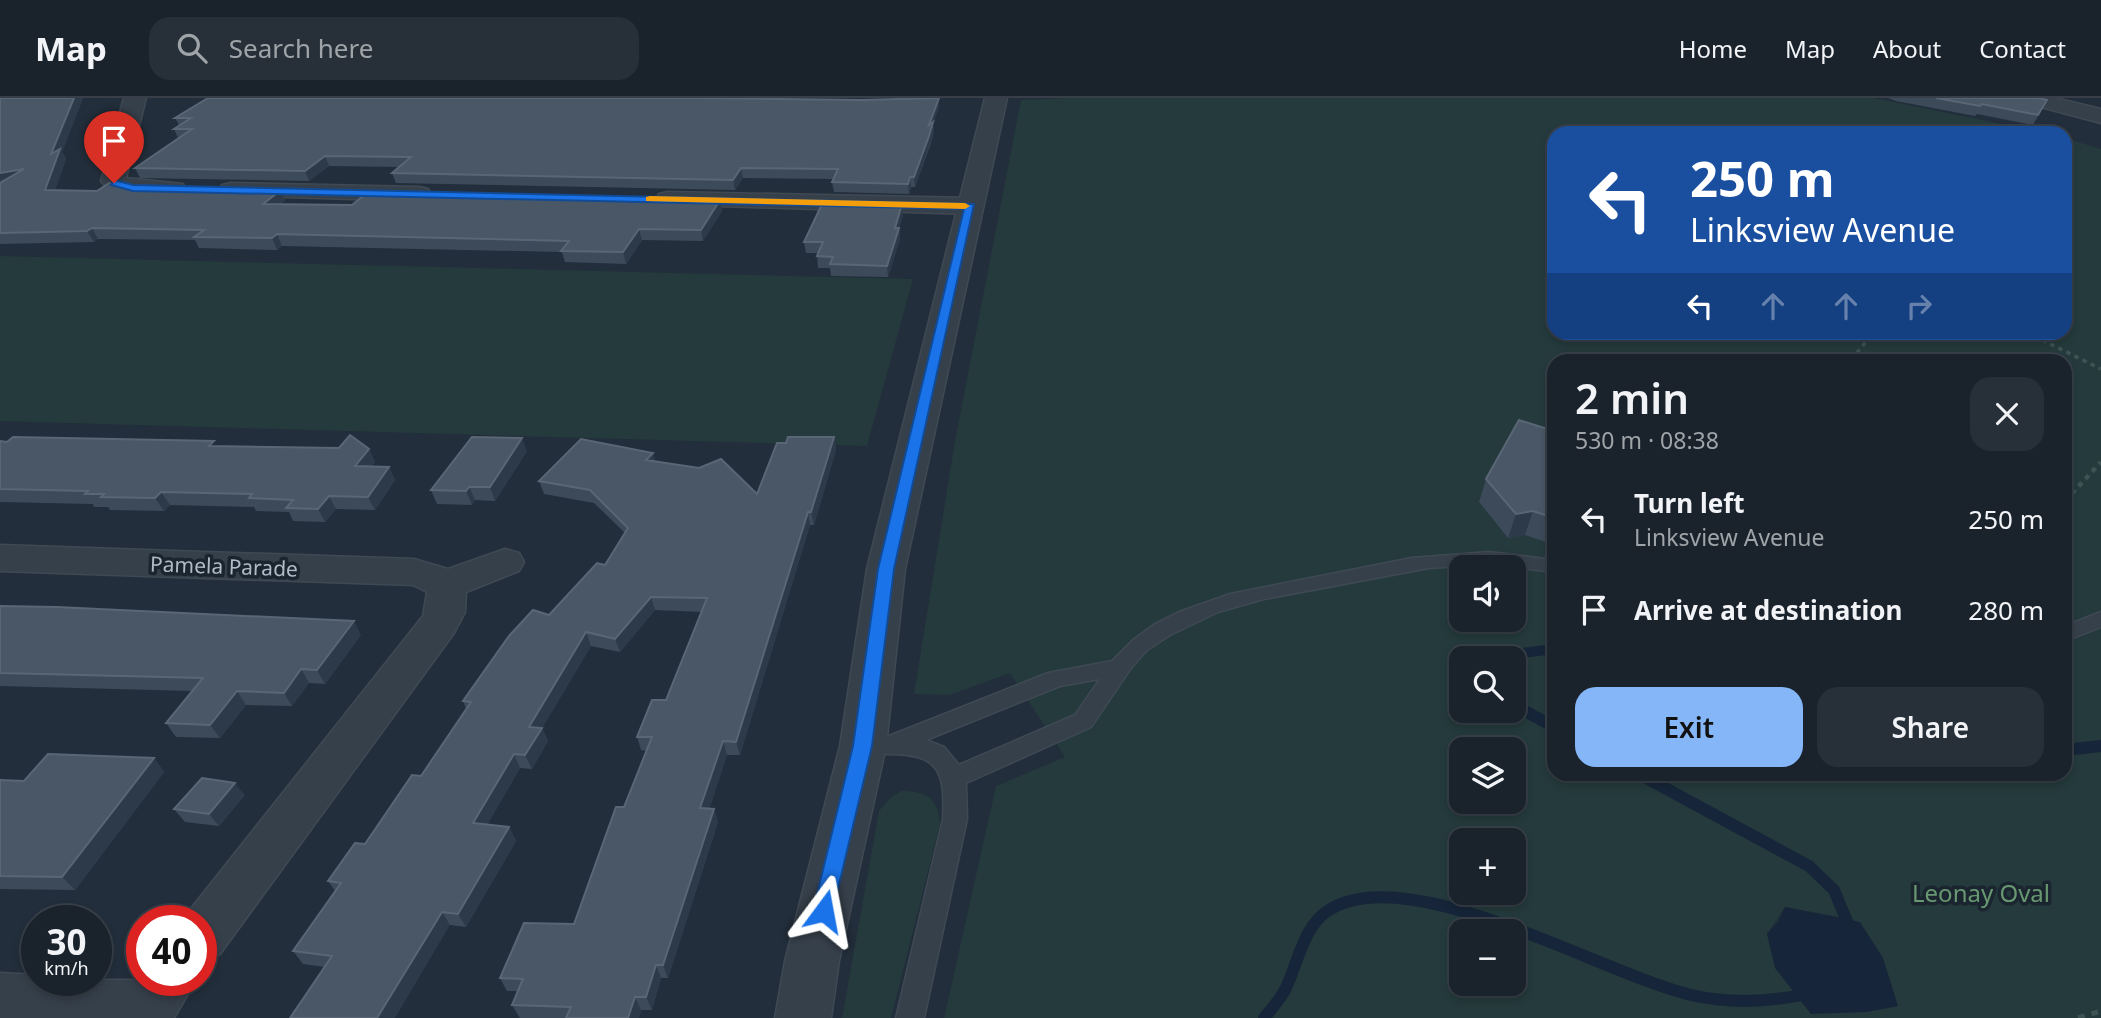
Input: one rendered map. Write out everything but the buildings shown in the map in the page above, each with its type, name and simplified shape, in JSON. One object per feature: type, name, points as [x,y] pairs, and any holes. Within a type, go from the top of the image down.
[{"type":"street","points":[[135,98],[112,178],[118,185],[440,194]]},
{"type":"street","points":[[803,1018],[812,961],[878,745],[886,569],[996,98]]},
{"type":"street","points":[[2029,98],[2078,103],[2101,116]]},
{"type":"street","points":[[649,199],[970,206]]},
{"type":"street","name":"Pamela Parade","points":[[0,558],[414,572],[437,578],[445,585]]},
{"type":"street","points":[[217,916],[440,622],[448,603],[445,585],[505,562]]},
{"type":"street","points":[[781,1018],[812,961]]},
{"type":"street","points":[[0,999],[152,1002]]},
{"type":"lane","points":[[956,776],[1083,721],[1097,704],[1116,668],[1139,646],[1170,625],[1234,599],[1431,561],[1492,558],[1547,565]]},
{"type":"lane","points":[[2072,631],[2101,619]]},
{"type":"lane","points":[[878,745],[1056,679],[1116,668]]},
{"type":"lane","points":[[878,745],[927,749],[940,754],[956,776],[958,790],[956,819],[910,1018]]},
{"type":"path","points":[[1856,354],[1867,340]]},
{"type":"path","points":[[2042,340],[2071,354]]},
{"type":"path","points":[[2072,355],[2101,369]]},
{"type":"path","points":[[2072,493],[2101,462]]},
{"type":"path","points":[[2078,1018],[2101,1011]]},
{"type":"green space","name":"Leonay Oval","points":[[1874,98],[2012,126],[1547,126],[1547,340],[2072,340],[2072,140],[2101,149],[2101,1018],[944,1018],[996,786],[1065,757],[1010,673],[950,695],[914,694],[955,441],[1021,100]],"holes":[[[1785,907],[1839,917],[1897,1006],[1866,1012],[1811,1013],[1767,934]]]},
{"type":"green space","points":[[0,256],[913,279],[867,446],[0,421]]},
{"type":"green space","points":[[902,791],[919,793],[930,798],[937,808],[940,824],[891,1018],[842,1018],[879,811],[891,797]]},
{"type":"water","points":[[1785,907],[1860,922],[1883,958],[1898,1006],[1866,1012],[1811,1014],[1775,968],[1767,934],[1778,922]]},
{"type":"waterway","points":[[1526,652],[1547,650]]},
{"type":"waterway","points":[[1526,712],[1547,723]]},
{"type":"waterway","points":[[2072,749],[2101,746]]},
{"type":"waterway","points":[[1652,781],[1809,866],[1834,890],[1851,931]]},
{"type":"waterway","points":[[1264,1018],[1286,988],[1313,925],[1329,910],[1364,898],[1407,899],[1456,909],[1508,926],[1654,984],[1691,995],[1749,1001],[1807,994]]},
{"type":"slow traffic","points":[[650,199],[965,206]]},
{"type":"route","points":[[114,183],[133,188],[970,206],[886,569],[863,746],[824,911]]}]
